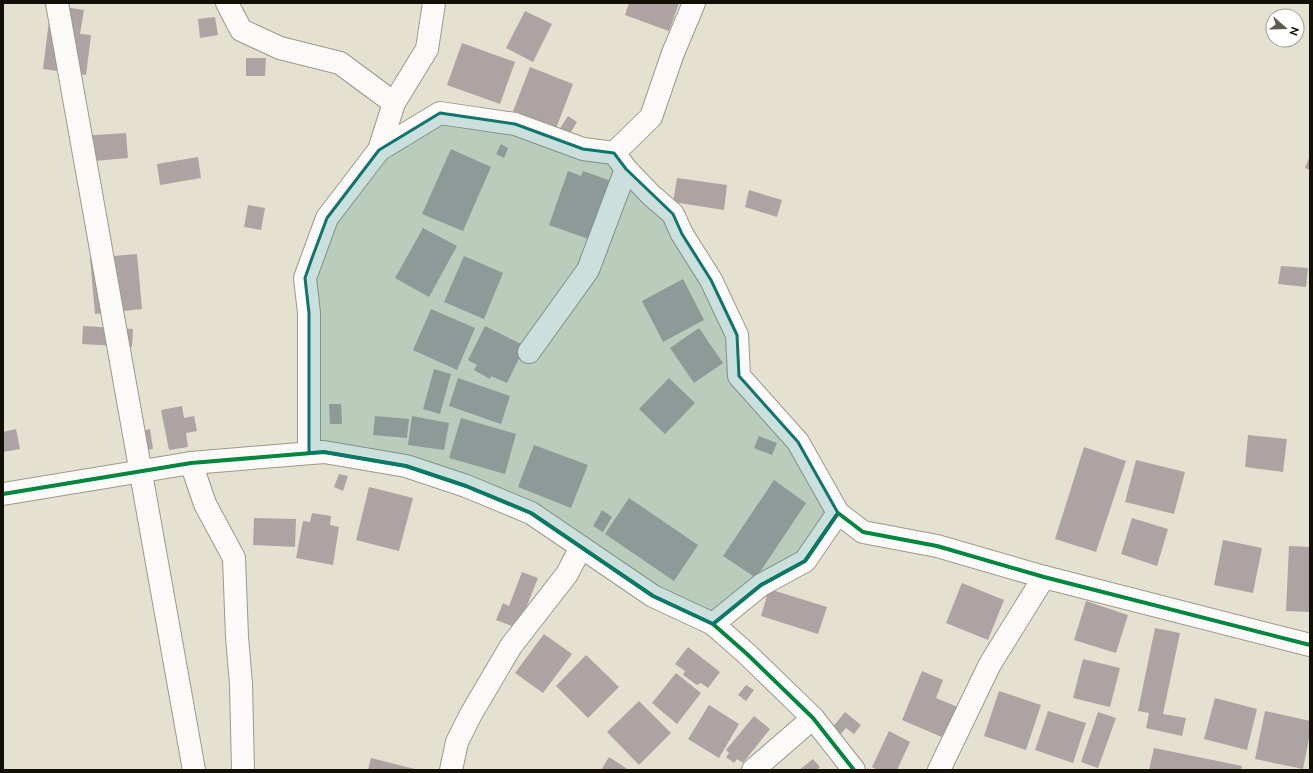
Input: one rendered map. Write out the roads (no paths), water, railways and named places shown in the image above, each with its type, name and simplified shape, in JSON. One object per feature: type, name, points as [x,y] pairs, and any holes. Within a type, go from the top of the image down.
[{"type":"main road","points":[[57,3],[194,770]]},
{"type":"main road","points":[[227,3],[241,30],[280,48],[340,64],[394,103]]},
{"type":"main road","points":[[310,453],[309,313],[305,278],[327,218],[379,150],[394,103],[427,49],[434,3]]},
{"type":"main road","points":[[529,352],[588,270],[620,161],[651,117],[673,53],[694,3]]},
{"type":"main road","points":[[379,150],[440,113],[515,124],[584,150],[620,161],[651,195],[673,214],[682,234],[711,280],[737,335],[739,376],[798,442],[838,513],[863,532],[937,546],[1044,577],[1310,645]]},
{"type":"main road","points":[[3,494],[191,463],[324,452],[406,466],[466,486],[531,513],[653,596],[712,624],[747,654],[813,718],[854,770]]},
{"type":"main road","points":[[191,463],[205,504],[234,558],[237,637],[241,684],[241,739],[243,770]]},
{"type":"main road","points":[[712,624],[761,584],[805,561],[838,513]]},
{"type":"main road","points":[[451,770],[457,742],[471,714],[511,646],[567,574],[581,547]]},
{"type":"main road","points":[[939,770],[990,664],[1044,577]]},
{"type":"main road","points":[[753,770],[813,718]]}]
